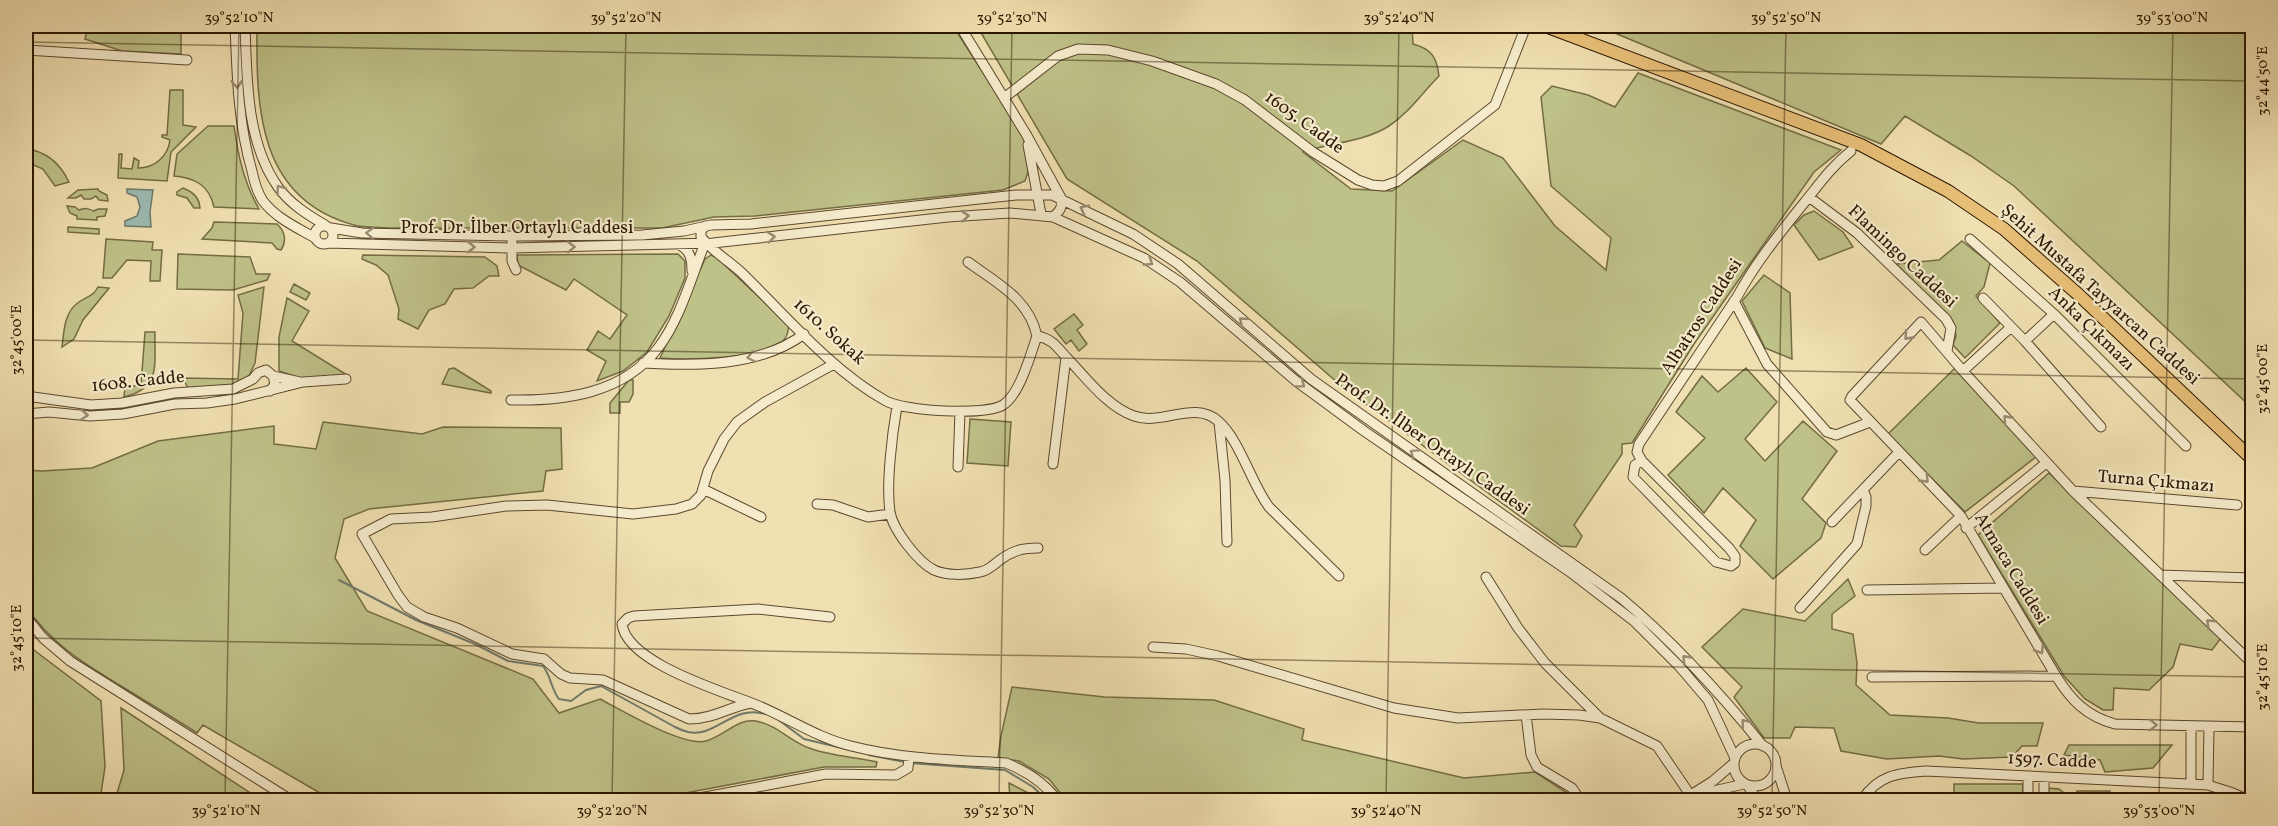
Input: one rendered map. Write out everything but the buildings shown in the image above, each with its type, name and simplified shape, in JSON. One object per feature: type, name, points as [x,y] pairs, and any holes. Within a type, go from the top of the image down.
[{"type":"main road","name":"Şehit Mustafa Tayyarcan Caddesi","points":[[1545,26],[1861,145],[1897,162],[1961,198],[2004,229],[2045,265],[2253,459]]},
{"type":"street","name":"Prof. Dr. İlber Ortaylı Caddesi","points":[[235,26],[240,112],[246,150],[257,189],[263,200],[280,217],[320,243],[512,248],[714,243],[948,217],[1010,213],[1041,214],[1053,217],[1144,258],[1180,282],[1306,388],[1364,431],[1570,572],[1635,622],[1679,666],[1708,700],[1734,760],[1736,775],[1757,801]]},
{"type":"street","name":"Prof. Dr. İlber Ortaylı Caddesi","points":[[245,26],[247,87],[263,157],[277,187],[286,197],[328,227],[362,233],[438,235],[642,235],[708,226],[751,224],[1038,194],[1061,198],[1133,234],[1178,264],[1311,379],[1622,598],[1649,621],[1734,710],[1772,754],[1786,801]]},
{"type":"street","points":[[960,26],[1026,134],[1061,198],[1062,205],[1053,217]]},
{"type":"street","name":"1605. Cadde","points":[[1004,98],[1058,56],[1078,50],[1108,50],[1152,61],[1216,84],[1245,100],[1333,165],[1358,180],[1383,186],[1398,181],[1495,105],[1526,26]]},
{"type":"street","points":[[26,50],[187,60]]},
{"type":"street","points":[[1026,134],[1041,214]]},
{"type":"street","name":"Albatros Caddesi","points":[[1642,461],[1635,465],[1633,477],[1716,562],[1731,566],[1735,562],[1735,556],[1729,548],[1642,461],[1637,452],[1639,444],[1772,242],[1833,166],[1851,152]]},
{"type":"street","name":"Flamingo Caddesi","points":[[1809,197],[1857,233],[1946,319],[1951,328],[1947,351]]},
{"type":"street","points":[[511,400],[568,399],[607,386],[643,363],[658,348],[667,333],[700,255],[714,243],[717,240],[719,233],[717,228],[708,226],[701,231],[701,237],[714,243],[719,252],[729,260]]},
{"type":"street","points":[[315,238],[316,229],[328,227],[333,236],[328,243]]},
{"type":"street","points":[[437,246],[438,235]]},
{"type":"street","points":[[512,236],[512,261],[516,270]]},
{"type":"street","name":"Anka Çıkmazı","points":[[1970,238],[2054,314],[2186,446]]},
{"type":"street","name":"1610. Sokak","points":[[714,243],[834,364],[897,406],[914,410],[960,411],[1002,406],[1013,396],[1037,336]]},
{"type":"street","points":[[678,244],[686,248],[690,255],[692,274]]},
{"type":"street","points":[[700,255],[712,250],[719,252]]},
{"type":"street","points":[[968,262],[1020,300],[1034,321],[1037,336],[1055,343],[1107,399],[1133,416],[1148,420],[1202,413],[1219,422],[1228,431],[1269,507],[1339,576]]},
{"type":"street","points":[[1983,298],[2025,341],[2101,427]]},
{"type":"street","points":[[1734,301],[1767,364],[1827,432],[1836,435],[1870,422]]},
{"type":"street","points":[[2025,341],[2054,314]]},
{"type":"street","name":"Atmaca Caddesi","points":[[1947,351],[1921,322],[1850,400],[1961,516],[1966,528],[2056,676],[2069,696],[2083,710],[2115,723],[2192,726]]},
{"type":"street","points":[[1963,371],[2011,327]]},
{"type":"street","points":[[643,363],[702,364],[753,357],[779,350],[804,334]]},
{"type":"street","points":[[1947,351],[2073,491],[2252,662]]},
{"type":"street","points":[[1053,464],[1066,357]]},
{"type":"street","points":[[751,703],[739,705],[704,719],[689,719],[603,680],[570,678],[561,674],[544,659],[512,654],[457,628],[424,617],[407,607],[398,595],[362,534],[391,519],[432,517],[506,506],[547,505],[633,514],[676,509],[692,504],[701,495],[713,458],[737,422],[765,402],[834,364]]},
{"type":"street","name":"1608. Cadde","points":[[26,396],[81,404],[105,404],[174,393],[233,389],[253,379],[258,372],[266,370],[273,376]]},
{"type":"street","points":[[266,391],[275,384],[273,376],[303,382]]},
{"type":"street","points":[[253,379],[254,387],[266,391]]},
{"type":"street","points":[[26,414],[49,412],[90,416],[106,415],[175,404],[207,403],[303,382],[346,379]]},
{"type":"street","points":[[897,406],[892,433],[890,514],[902,539],[918,557],[933,570],[941,572],[952,574],[982,572],[1014,551],[1038,548]]},
{"type":"street","points":[[958,467],[960,411]]},
{"type":"street","points":[[1219,422],[1225,480],[1227,542]]},
{"type":"street","points":[[1832,522],[1899,452]]},
{"type":"street","points":[[1966,528],[2046,463]]},
{"type":"street","points":[[703,489],[761,517]]},
{"type":"street","points":[[1800,608],[1857,544],[1866,506],[1863,490]]},
{"type":"street","name":"Turna Çıkmazı","points":[[2073,491],[2237,505]]},
{"type":"street","points":[[817,504],[833,504],[868,517],[890,514]]},
{"type":"street","points":[[1925,550],[1961,516]]},
{"type":"street","points":[[2160,575],[2253,578]]},
{"type":"street","points":[[1486,577],[1518,628],[1545,663],[1600,718]]},
{"type":"street","points":[[1867,590],[2002,588]]},
{"type":"street","points":[[830,616],[740,609],[634,615],[622,624],[623,633],[633,645],[650,658],[702,686],[751,703],[817,734],[850,746],[909,762],[1006,763],[1035,778],[1050,791],[1057,801]]},
{"type":"street","points":[[26,617],[43,638],[70,662],[291,801]]},
{"type":"street","points":[[1153,647],[1186,649],[1218,656],[1394,708],[1458,718],[1579,715],[1600,718],[1657,746],[1687,798]]},
{"type":"street","points":[[1872,677],[2056,676]]},
{"type":"street","points":[[1526,715],[1532,755],[1537,767],[1572,788],[1580,801]]},
{"type":"street","points":[[2191,784],[2192,726],[2253,727]]},
{"type":"street","points":[[2208,785],[2209,727]]},
{"type":"street","points":[[1687,798],[1713,781],[1746,746],[1758,744],[1763,746]]},
{"type":"street","points":[[689,801],[826,774],[896,775],[909,762]]},
{"type":"street","points":[[1687,798],[1746,785],[1761,786],[1767,783],[1776,766]]},
{"type":"street","name":"1597. Cadde","points":[[1862,801],[1869,789],[1894,774],[1926,771],[2208,785],[2233,792],[2248,801]]},
{"type":"street","points":[[2028,776],[2028,801]]},
{"type":"street","points":[[2044,778],[2044,801]]},
{"type":"green space","points":[[88,26],[181,26],[181,54],[122,51],[85,39]]},
{"type":"green space","points":[[257,26],[766,26],[783,30],[785,26],[953,26],[1023,135],[1030,166],[1025,181],[1003,190],[755,216],[714,217],[662,228],[358,226],[322,212],[298,194],[281,172],[269,146],[262,118],[258,88]]},
{"type":"green space","points":[[977,26],[1412,26],[1413,44],[1432,55],[1437,64],[1439,76],[1409,109],[1389,126],[1369,136],[1303,152],[1351,189],[1392,191],[1463,140],[1503,158],[1555,226],[1606,270],[1611,238],[1551,186],[1541,97],[1552,86],[1588,95],[1615,107],[1638,73],[1841,150],[1814,172],[1694,344],[1632,443],[1622,444],[1622,454],[1574,525],[1582,536],[1576,547],[1561,546],[1345,389],[1197,261],[1067,179]]},
{"type":"green space","points":[[1603,26],[2252,26],[2252,408],[2014,186],[1971,156],[1905,116],[1881,144],[1610,31]]},
{"type":"green space","points":[[170,90],[183,90],[183,125],[196,127],[171,152],[167,181],[118,178],[119,154],[122,154],[121,168],[132,169],[134,158],[139,161],[138,168],[150,166],[160,160],[167,151],[170,140],[162,135],[167,135]]},
{"type":"green space","points":[[208,126],[234,126],[242,169],[259,209],[214,207],[209,193],[200,184],[174,176],[177,154]]},
{"type":"green space","points":[[33,150],[55,162],[69,182],[55,186],[43,169],[29,163]]},
{"type":"green space","points":[[183,188],[195,195],[200,208],[194,208],[187,198],[177,195],[177,192]]},
{"type":"green space","points":[[98,189],[107,195],[108,201],[99,200],[96,196],[91,199],[84,199],[81,195],[68,198],[78,190]]},
{"type":"green space","points":[[67,206],[79,210],[107,209],[105,216],[97,217],[97,220],[77,219],[77,216],[70,213]]},
{"type":"green space","points":[[1814,211],[1843,232],[1853,247],[1819,260],[1794,225],[1804,215]]},
{"type":"green space","points":[[214,222],[277,224],[283,233],[284,243],[281,250],[272,243],[202,239],[212,228]]},
{"type":"green space","points":[[68,227],[99,229],[99,234],[68,232]]},
{"type":"green space","points":[[106,239],[153,242],[152,250],[162,250],[160,281],[150,281],[151,261],[127,260],[112,278],[103,278]]},
{"type":"green space","points":[[1962,241],[1990,263],[1984,287],[1976,296],[2000,323],[1965,358],[1953,345],[1956,336],[1953,321],[1896,264],[1939,260]]},
{"type":"green space","points":[[178,254],[250,257],[256,274],[270,274],[267,280],[233,290],[177,289]]},
{"type":"green space","points":[[678,254],[685,261],[685,278],[669,316],[647,352],[623,371],[597,381],[606,361],[587,350],[598,331],[610,339],[627,315],[574,279],[566,290],[518,265],[517,255]]},
{"type":"green space","points":[[363,255],[485,257],[497,266],[499,276],[489,276],[473,288],[454,289],[445,304],[429,310],[418,329],[398,319],[399,309],[388,275],[376,265],[362,259]]},
{"type":"green space","points":[[711,255],[789,325],[786,337],[772,348],[741,355],[688,359],[660,358],[705,259]]},
{"type":"green space","points":[[1764,275],[1790,293],[1792,359],[1765,348],[1742,301]]},
{"type":"green space","points":[[294,284],[310,293],[306,300],[290,292]]},
{"type":"green space","points":[[98,287],[109,288],[83,320],[74,339],[62,347],[70,311],[94,293]]},
{"type":"green space","points":[[264,287],[255,363],[249,376],[233,386],[188,388],[183,378],[238,379],[243,313],[238,295]]},
{"type":"green space","points":[[287,298],[309,311],[292,341],[347,375],[304,379],[279,371],[279,337]]},
{"type":"green space","points":[[1074,314],[1083,325],[1077,330],[1087,344],[1079,351],[1071,340],[1066,344],[1054,329]]},
{"type":"green space","points":[[145,332],[155,332],[153,373],[145,388],[124,397],[125,387],[141,385]]},
{"type":"green space","points":[[454,368],[491,393],[442,384],[449,369]]},
{"type":"green space","points":[[1746,368],[1777,402],[1745,439],[1765,461],[1803,421],[1837,451],[1802,499],[1826,523],[1821,538],[1773,579],[1740,546],[1756,520],[1723,488],[1704,513],[1668,475],[1705,438],[1676,412],[1702,376],[1718,392]]},
{"type":"green space","points":[[1955,368],[2036,457],[1965,512],[1888,434]]},
{"type":"green space","points":[[629,380],[633,380],[633,394],[629,402],[620,402],[620,413],[610,413],[610,403]]},
{"type":"green space","points":[[970,419],[1011,422],[1008,466],[967,463]]},
{"type":"green space","points":[[323,422],[422,434],[443,427],[561,428],[562,469],[546,471],[543,491],[369,509],[344,519],[335,558],[367,611],[533,679],[559,713],[600,699],[668,734],[696,741],[713,739],[743,722],[756,721],[771,726],[809,748],[877,762],[876,767],[824,767],[648,800],[332,800],[203,725],[197,733],[94,669],[69,652],[45,631],[26,606],[26,470],[92,468],[158,441],[274,426],[274,444],[316,449]]},
{"type":"green space","points":[[2049,473],[2221,638],[2212,650],[2180,644],[2173,667],[2149,690],[2114,688],[2113,710],[2103,710],[2085,699],[2064,676],[1978,535]]},
{"type":"green space","points":[[1848,579],[1855,596],[1832,614],[1832,629],[1853,634],[1857,663],[1856,685],[1890,715],[1948,718],[1979,723],[2043,723],[2037,746],[2022,746],[2012,757],[1963,759],[1939,756],[1887,759],[1841,751],[1834,728],[1795,727],[1790,738],[1764,738],[1734,697],[1742,687],[1702,647],[1743,609],[1805,621]]},
{"type":"green space","points":[[26,644],[101,701],[105,767],[100,800],[26,800]]},
{"type":"green space","points":[[1012,687],[1105,697],[1214,700],[1304,729],[1302,740],[1464,778],[1535,772],[1569,794],[1573,800],[1066,800],[1049,779],[1019,761],[998,758]]},
{"type":"green space","points":[[121,708],[261,800],[115,800],[124,770]]},
{"type":"green space","points":[[2069,745],[2172,745],[2153,768],[2105,772],[2100,760],[2064,755]]},
{"type":"green space","points":[[1009,783],[1036,797],[1038,800],[1010,800]]},
{"type":"green space","points":[[1954,784],[2023,784],[2023,800],[1972,800],[1954,797]]},
{"type":"green space","points":[[2047,788],[2059,789],[2063,792],[2063,800],[2047,800]]},
{"type":"green space","points":[[2077,791],[2110,791],[2108,800],[2073,800]]},
{"type":"water","points":[[127,189],[153,190],[150,212],[151,227],[125,226],[125,221],[137,216],[140,207],[137,197],[127,193]]},
{"type":"waterway","points":[[339,580],[416,620],[475,644],[508,661],[543,666],[559,699],[571,701],[586,690],[601,686],[675,727],[698,733],[743,713],[765,714]]},
{"type":"waterway","points":[[776,718],[804,739],[855,751]]},
{"type":"waterway","points":[[869,755],[905,762]]},
{"type":"waterway","points":[[910,763],[1005,770],[1033,787],[1047,800]]}]
